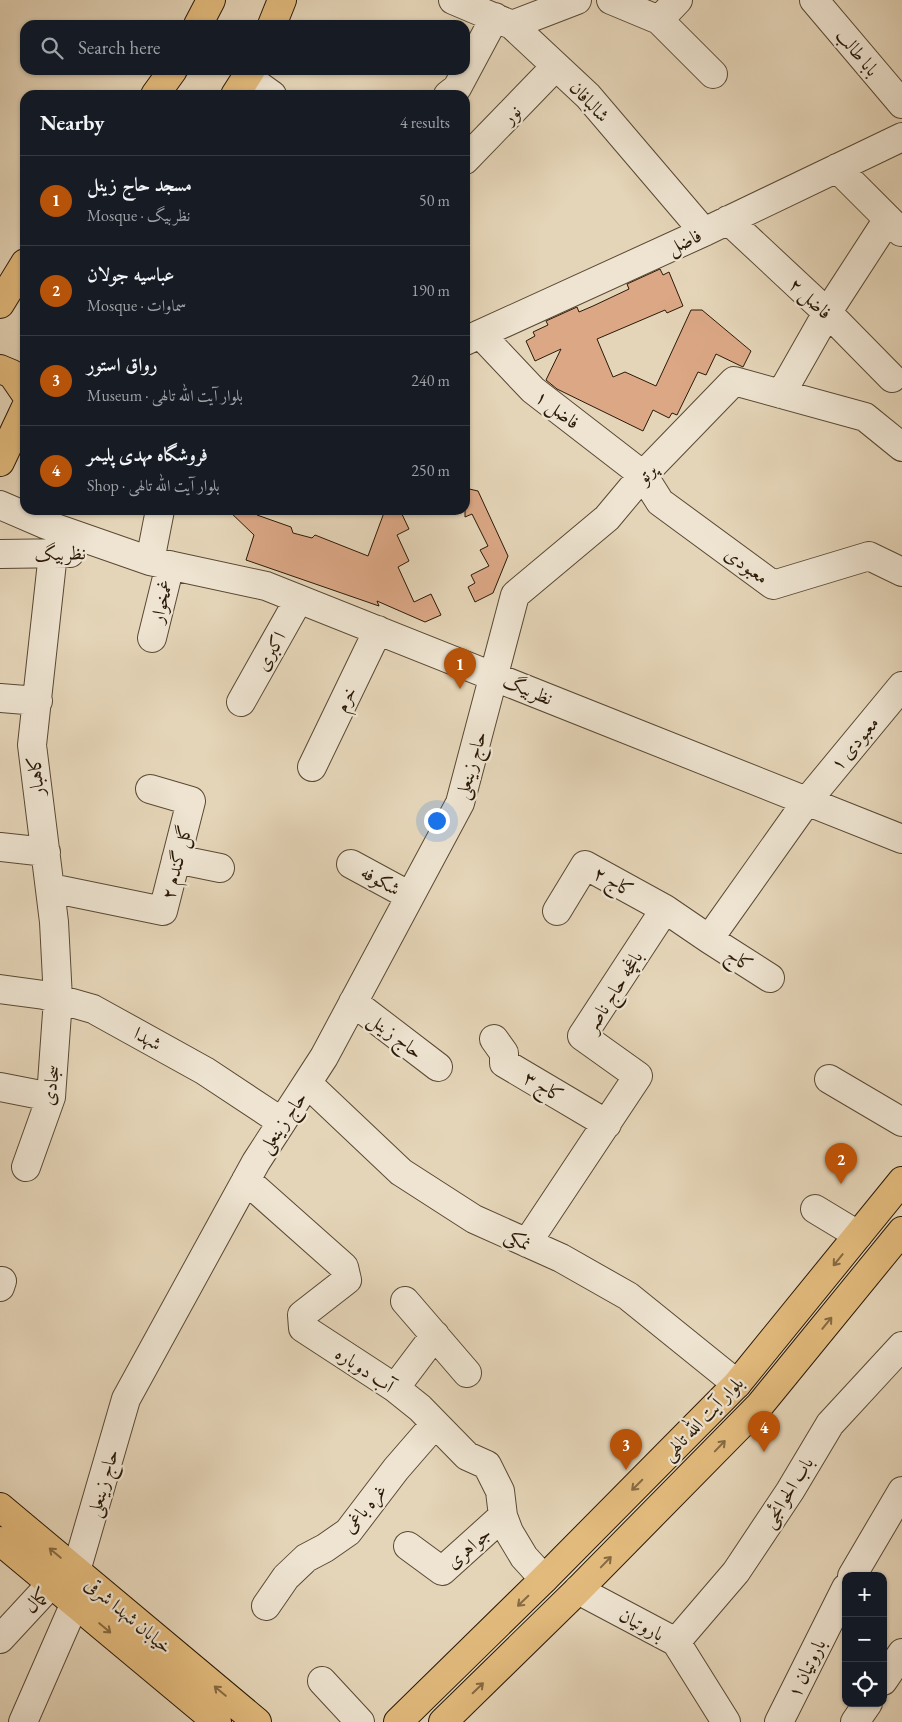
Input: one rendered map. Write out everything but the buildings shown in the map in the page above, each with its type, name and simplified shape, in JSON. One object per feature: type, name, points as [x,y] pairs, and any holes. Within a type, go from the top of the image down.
[{"type":"main road","points":[[201,20],[211,0]]},
{"type":"main road","points":[[274,20],[282,0]]},
{"type":"main road","points":[[159,90],[169,75]]},
{"type":"main road","points":[[0,304],[20,272]]},
{"type":"main road","points":[[0,369],[12,374],[20,386]]},
{"type":"main road","points":[[0,462],[20,420]]},
{"type":"main road","name":"بلوار آیت الله تالهی","points":[[398,1722],[544,1580],[737,1384],[902,1181]]},
{"type":"main road","name":"بلوار آیت الله تالهی","points":[[443,1722],[578,1590],[760,1405],[902,1231]]},
{"type":"main road","name":"خیابان شهدا شرقی","points":[[0,1508],[257,1722]]},
{"type":"main road","name":"خیابان شهدا شرقی","points":[[0,1541],[217,1722]]},
{"type":"main road","points":[[544,1580],[578,1590]]},
{"type":"street","name":"شالبافان","points":[[453,0],[503,21],[556,66],[716,226]]},
{"type":"street","points":[[470,68],[503,21],[578,0]]},
{"type":"street","points":[[610,0],[659,20],[714,74]]},
{"type":"street","points":[[659,20],[678,0]]},
{"type":"street","name":"بابا طالب","points":[[814,0],[902,104]]},
{"type":"street","name":"نور","points":[[470,155],[556,66]]},
{"type":"street","points":[[454,90],[465,75]]},
{"type":"street","points":[[244,81],[262,90]]},
{"type":"street","name":"فاضل","points":[[472,337],[716,226],[902,137]]},
{"type":"street","points":[[781,394],[827,313],[895,226],[837,168]]},
{"type":"street","name":"فاضل ۲","points":[[716,226],[827,313],[892,378]]},
{"type":"street","name":"فاضل ۱","points":[[472,337],[533,390],[643,475]]},
{"type":"street","name":"پرتو","points":[[493,675],[515,594],[607,518],[643,475],[734,381],[865,417],[902,447]]},
{"type":"street","name":"معبودی","points":[[643,475],[660,502],[774,585],[869,556],[902,572]]},
{"type":"street","name":"نظربیگ","points":[[0,505],[20,509]]},
{"type":"street","name":"غمخوار","points":[[152,638],[160,563],[160,515]]},
{"type":"street","name":"نظربیگ","points":[[54,517],[119,551],[160,563],[266,586],[902,839]]},
{"type":"street","name":"نظربیگ","points":[[0,554],[119,551]]},
{"type":"street","name":"کاهبار","points":[[53,553],[32,745],[50,888],[58,999]]},
{"type":"street","name":"اکبری","points":[[241,702],[299,599]]},
{"type":"street","name":"خرم","points":[[312,767],[378,630]]},
{"type":"street","name":"حاج زینعلی","points":[[76,1571],[126,1399],[246,1180],[308,1084],[460,803],[493,675]]},
{"type":"street","name":"معبودی ۱","points":[[807,801],[902,686]]},
{"type":"street","points":[[0,698],[38,701]]},
{"type":"street","name":"گل گندم ۲","points":[[50,888],[163,911],[191,801],[150,789]]},
{"type":"street","points":[[664,909],[709,939],[807,801]]},
{"type":"street","points":[[0,847],[46,852]]},
{"type":"street","points":[[176,859],[220,868]]},
{"type":"street","name":"شکوفه","points":[[352,864],[410,896]]},
{"type":"street","name":"کاج ۲","points":[[557,912],[585,866],[664,909]]},
{"type":"street","name":"باغچه حاج ناصر","points":[[528,1243],[638,1076],[582,1036],[664,909]]},
{"type":"street","name":"کاج","points":[[709,939],[770,978]]},
{"type":"street","name":"شهدا","points":[[0,989],[44,995],[93,1009],[156,1042],[205,1071],[282,1122]]},
{"type":"street","name":"سجادی","points":[[26,1167],[51,1097],[58,999]]},
{"type":"street","name":"حاج زینل","points":[[353,1002],[438,1067]]},
{"type":"street","name":"کاج ۳","points":[[494,1039],[504,1053],[504,1062],[606,1124]]},
{"type":"street","points":[[829,1079],[902,1122]]},
{"type":"street","name":"نمکی","points":[[308,1084],[401,1172],[474,1219],[561,1258],[628,1296],[737,1384]]},
{"type":"street","points":[[0,1088],[51,1097]]},
{"type":"street","name":"آب دوباره","points":[[246,1180],[344,1267],[347,1280],[302,1315],[303,1328],[395,1388],[420,1408],[467,1456],[487,1464],[500,1491],[503,1516],[524,1557],[544,1580]]},
{"type":"street","points":[[815,1209],[858,1235]]},
{"type":"street","points":[[405,1301],[467,1373]]},
{"type":"street","points":[[395,1388],[435,1335]]},
{"type":"street","name":"باب الحوائجی","points":[[676,1642],[736,1572],[790,1491],[830,1424],[902,1346]]},
{"type":"street","name":"غره باغی","points":[[266,1606],[286,1577],[306,1558],[348,1532],[396,1469],[435,1424]]},
{"type":"street","points":[[854,1572],[902,1491]]},
{"type":"street","name":"جواهری","points":[[408,1546],[442,1571],[503,1516]]},
{"type":"street","name":"کمال","points":[[0,1639],[51,1584]]},
{"type":"street","name":"باروتیان","points":[[578,1590],[676,1642],[726,1722]]},
{"type":"street","name":"۱ باروتیان","points":[[779,1722],[842,1596]]},
{"type":"street","points":[[23,1722],[75,1604]]},
{"type":"street","points":[[887,1674],[902,1653]]},
{"type":"street","points":[[322,1681],[360,1722]]},
{"type":"street","points":[[855,1722],[865,1707]]},
{"type":"place","name":"مسجد حاج زینل","points":[[460,689]]},
{"type":"place","name":"عباسیه جولان","points":[[841,1184]]},
{"type":"place","name":"فروشگاه مهدی پلیمر","points":[[764,1452]]},
{"type":"place","name":"رواق استور","points":[[626,1470]]}]
